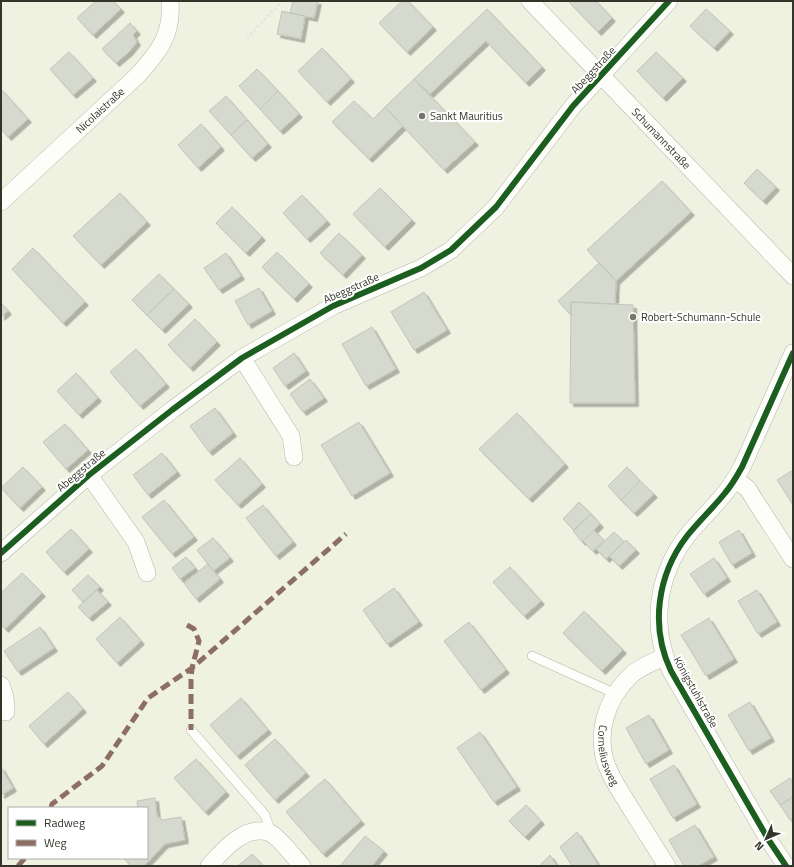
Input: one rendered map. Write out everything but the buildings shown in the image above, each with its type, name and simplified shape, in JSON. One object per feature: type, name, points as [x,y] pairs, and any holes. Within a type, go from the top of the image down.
[{"type":"street","name":"Nicolaistraße","points":[[1,202],[137,76],[156,55],[167,34],[171,10],[170,1]]},
{"type":"street","name":"Schumannstraße","points":[[530,1],[793,276]]},
{"type":"street","name":"Abeggstraße","points":[[1,553],[89,475],[172,410],[242,358],[333,306],[421,268],[450,250],[496,207],[573,106],[669,1]]},
{"type":"street","name":"Königstuhlstraße","points":[[786,866],[760,826],[664,657],[659,626],[660,602],[663,582],[667,569],[687,536],[726,492],[742,467],[793,353]]},
{"type":"street","points":[[242,358],[291,436],[294,457]]},
{"type":"street","name":"Abeggstraße","points":[[89,475],[136,542],[147,573]]},
{"type":"street","points":[[735,479],[748,489],[793,559]]},
{"type":"street","name":"Corneliusweg","points":[[664,657],[649,664],[630,676],[609,705],[603,728],[604,751],[607,765],[614,780],[667,866]]},
{"type":"street","points":[[1,685],[5,697],[6,712]]},
{"type":"street","points":[[209,866],[225,849],[241,836],[250,832],[261,831],[271,833],[287,848],[302,866]]},
{"type":"lane","points":[[532,656],[616,694]]},
{"type":"lane","points":[[191,730],[266,815],[271,833]]},
{"type":"path","points":[[247,38],[282,1]]},
{"type":"marked path","points":[[51,807],[52,804],[102,766],[148,698],[192,668],[346,534]]},
{"type":"marked path","points":[[187,625],[194,629],[199,641],[192,668],[191,730]]},
{"type":"marked path","points":[[18,866],[24,859]]},
{"type":"cycle path","points":[[1,553],[89,475],[172,410],[242,358],[333,306],[421,268],[451,250],[496,207],[573,106],[669,1]]},
{"type":"cycle path","points":[[786,866],[768,839],[671,671],[664,654],[660,637],[659,619],[663,584],[677,551],[696,525],[730,487],[742,467],[793,353]]},
{"type":"place","name":"Sankt Mauritius","points":[[422,116]]},
{"type":"place","name":"Robert-Schumann-Schule","points":[[633,317]]}]
